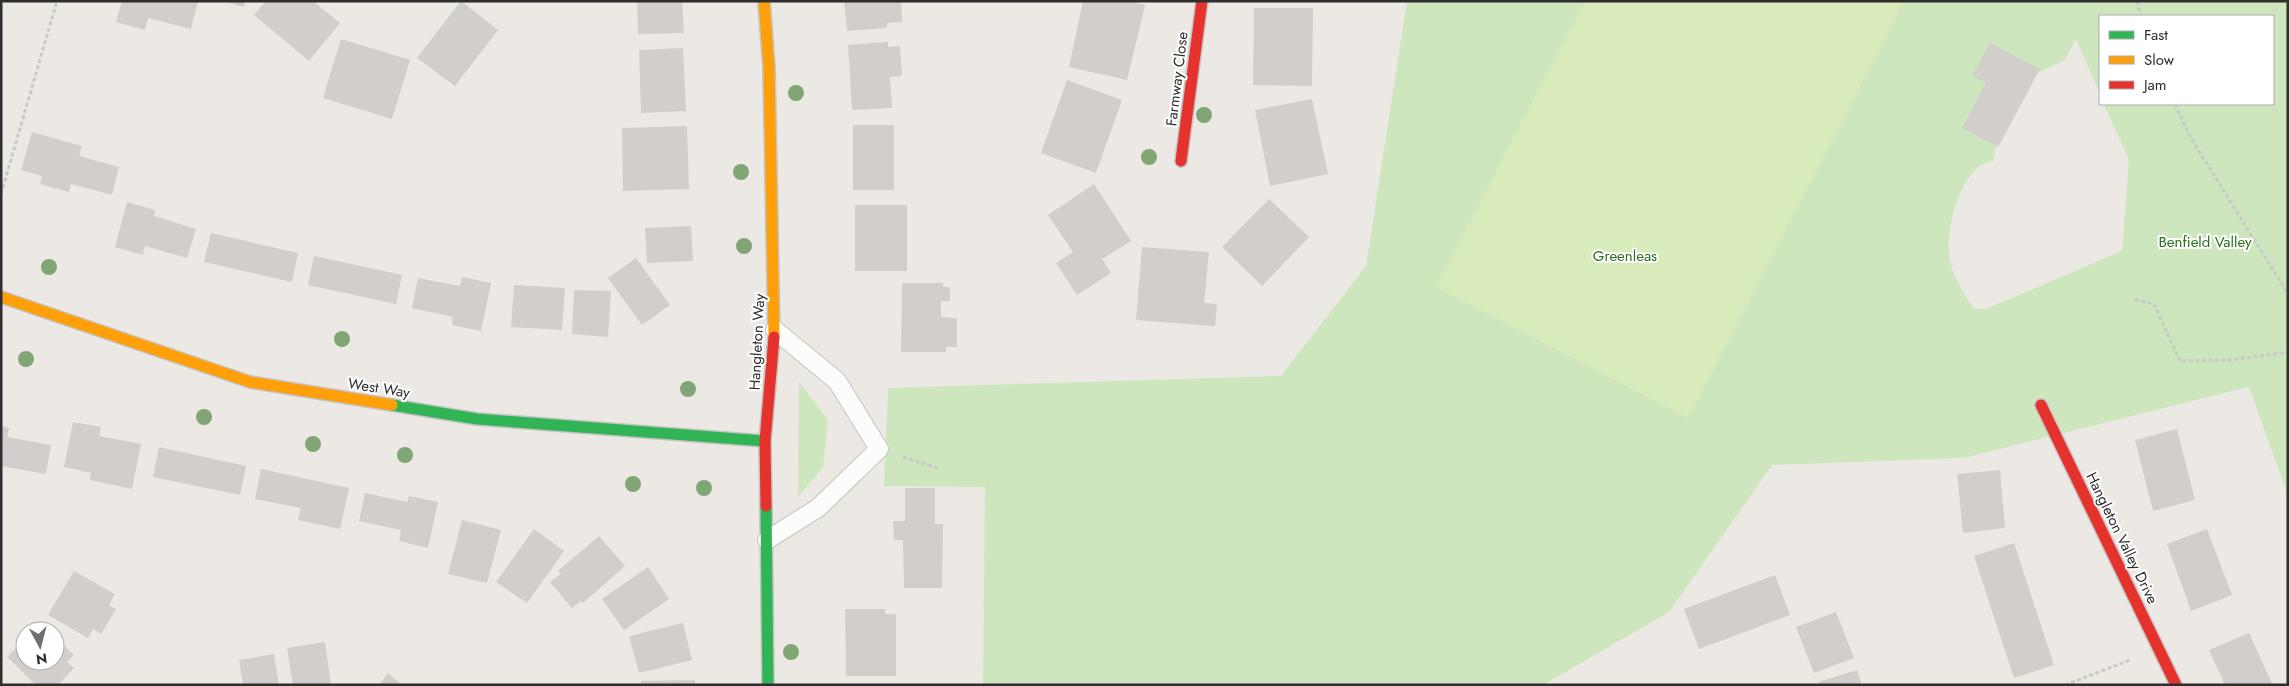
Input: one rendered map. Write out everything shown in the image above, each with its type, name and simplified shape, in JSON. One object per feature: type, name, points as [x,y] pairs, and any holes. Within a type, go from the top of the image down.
[{"type":"street","name":"Hangleton Way","points":[[764,1],[769,68],[775,330],[765,441],[768,685]]},
{"type":"street","name":"Farmway Close","points":[[1181,161],[1202,1]]},
{"type":"street","name":"West Way","points":[[1,297],[250,382],[477,419],[765,441]]},
{"type":"street","name":"Hangleton Valley Drive","points":[[2041,405],[2176,685]]},
{"type":"lane","points":[[767,540],[818,508],[879,449],[837,381],[775,330]]},
{"type":"path","points":[[1,194],[57,1]]},
{"type":"path","points":[[2137,1],[2141,15]]},
{"type":"path","points":[[2175,105],[2189,135],[2288,294]]},
{"type":"path","points":[[2135,300],[2154,304],[2180,361],[2231,360],[2288,352]]},
{"type":"path","points":[[879,449],[938,468]]},
{"type":"path","points":[[2065,685],[2159,649]]},
{"type":"green space","name":"Greenleas","points":[[1407,1],[2288,1],[2288,496],[2249,387],[1963,458],[1772,465],[1669,612],[1543,685],[983,685],[985,487],[884,486],[888,388],[1281,376],[1366,266]],"holes":[[[2099,15],[2274,15],[2274,105],[2104,105],[2129,160],[2122,251],[1986,309],[1974,309],[1958,282],[1950,260],[1949,241],[1954,212],[1964,184],[1972,173],[1982,165],[1993,161],[1996,146],[2037,73],[2065,60],[2076,39],[2099,92]]]},
{"type":"green space","points":[[1585,1],[1899,1],[1903,4],[1688,418],[1436,287]]},
{"type":"green space","points":[[799,382],[828,420],[823,467],[798,497]]},
{"type":"building","points":[[122,1],[198,1],[191,29],[148,18],[145,30],[116,22]]},
{"type":"building","points":[[223,1],[245,1],[244,7]]},
{"type":"building","points":[[266,1],[313,1],[340,23],[309,61],[254,15]]},
{"type":"building","points":[[461,1],[498,30],[455,86],[417,58]]},
{"type":"building","points":[[637,1],[682,1],[684,33],[638,34]]},
{"type":"building","points":[[844,1],[901,1],[902,22],[887,23],[887,28],[847,31]]},
{"type":"building","points":[[1083,1],[1129,1],[1145,5],[1127,80],[1069,67]]},
{"type":"building","points":[[1254,8],[1313,8],[1312,86],[1253,85]]},
{"type":"building","points":[[341,39],[410,60],[392,119],[323,98]]},
{"type":"building","points":[[888,42],[888,47],[900,46],[902,76],[890,77],[892,108],[852,110],[848,45]]},
{"type":"building","points":[[1990,43],[2040,69],[1998,147],[1962,128],[1986,83],[1972,76]]},
{"type":"building","points":[[683,48],[686,111],[641,113],[639,50]]},
{"type":"building","points":[[1067,80],[1122,100],[1096,173],[1041,153]]},
{"type":"building","points":[[1312,99],[1328,174],[1270,186],[1255,110]]},
{"type":"building","points":[[853,125],[894,125],[894,190],[853,190]]},
{"type":"building","points":[[687,126],[689,189],[623,191],[622,128]]},
{"type":"building","points":[[32,132],[82,146],[79,156],[119,167],[112,195],[71,184],[69,192],[40,184],[42,176],[21,170]]},
{"type":"building","points":[[1094,184],[1131,241],[1102,259],[1111,273],[1077,295],[1056,263],[1073,252],[1048,215]]},
{"type":"building","points":[[1269,199],[1309,237],[1262,286],[1222,247]]},
{"type":"building","points":[[127,202],[155,210],[154,216],[196,229],[187,258],[145,246],[143,255],[115,247]]},
{"type":"building","points":[[855,205],[907,205],[907,271],[855,271]]},
{"type":"building","points":[[691,226],[693,261],[647,263],[645,228]]},
{"type":"building","points":[[211,233],[298,253],[292,282],[204,262]]},
{"type":"building","points":[[1142,247],[1209,252],[1204,303],[1217,304],[1215,326],[1136,320]]},
{"type":"building","points":[[314,256],[402,275],[396,304],[308,285]]},
{"type":"building","points":[[636,258],[670,305],[642,325],[608,278]]},
{"type":"building","points":[[462,277],[491,283],[481,331],[452,325],[453,317],[412,308],[418,278],[460,286]]},
{"type":"building","points":[[902,283],[943,283],[943,287],[950,287],[950,301],[941,301],[941,317],[957,318],[957,347],[946,347],[946,352],[901,352]]},
{"type":"building","points":[[514,285],[565,288],[562,330],[511,327]]},
{"type":"building","points":[[574,290],[611,291],[608,337],[572,334]]},
{"type":"building","points":[[73,422],[101,427],[99,436],[141,444],[132,489],[90,480],[91,473],[64,467]]},
{"type":"building","points":[[1,426],[9,428],[7,437],[51,445],[46,474],[1,466]]},
{"type":"building","points":[[2177,429],[2195,500],[2153,511],[2135,440]]},
{"type":"building","points":[[159,447],[246,466],[240,495],[153,477]]},
{"type":"building","points":[[261,469],[349,488],[340,529],[298,520],[301,508],[255,499]]},
{"type":"building","points":[[2000,470],[2005,528],[1963,533],[1957,474]]},
{"type":"building","points":[[905,488],[935,488],[935,524],[943,524],[942,588],[904,588],[903,540],[894,540],[893,521],[905,521]]},
{"type":"building","points":[[365,493],[407,502],[409,496],[438,502],[428,548],[399,541],[401,530],[359,521]]},
{"type":"building","points":[[462,520],[501,530],[487,583],[448,574]]},
{"type":"building","points":[[534,529],[564,551],[527,603],[496,582]]},
{"type":"building","points":[[2207,529],[2232,595],[2191,611],[2167,544]]},
{"type":"building","points":[[599,536],[625,566],[583,603],[581,601],[572,608],[550,582],[561,574],[558,571]]},
{"type":"building","points":[[2014,543],[2054,665],[2014,678],[1974,556]]},
{"type":"building","points":[[648,567],[669,599],[624,630],[602,599]]},
{"type":"building","points":[[74,571],[115,594],[109,605],[116,609],[101,634],[93,629],[88,638],[65,625],[65,621],[58,621],[48,615]]},
{"type":"building","points":[[1775,575],[1790,615],[1699,649],[1684,609]]},
{"type":"building","points":[[845,609],[885,609],[885,614],[896,614],[896,676],[846,676]]},
{"type":"building","points":[[1836,612],[1854,658],[1814,673],[1796,627]]},
{"type":"building","points":[[683,623],[692,660],[639,673],[629,636]]},
{"type":"building","points":[[2249,633],[2273,685],[2225,685],[2209,650]]},
{"type":"building","points":[[325,642],[331,685],[293,685],[287,648]]},
{"type":"building","points":[[65,646],[74,655],[67,662],[74,668],[58,685],[36,685],[22,671],[65,671]]},
{"type":"building","points":[[15,649],[15,665],[7,657]]},
{"type":"building","points":[[274,654],[279,685],[243,685],[239,660]]},
{"type":"building","points":[[1857,670],[1862,685],[1819,685],[1818,682]]},
{"type":"building","points":[[388,673],[402,685],[379,685]]},
{"type":"building","points":[[695,680],[695,685],[641,685],[641,681]]},
{"type":"traffic: fast","points":[[392,405],[477,419],[765,441]]},
{"type":"traffic: fast","points":[[766,506],[768,685]]},
{"type":"traffic: slow","points":[[764,1],[769,68],[774,337]]},
{"type":"traffic: slow","points":[[1,297],[250,382],[392,405]]},
{"type":"traffic: jam","points":[[1181,161],[1202,1]]},
{"type":"traffic: jam","points":[[766,506],[765,441],[774,337]]},
{"type":"traffic: jam","points":[[2041,405],[2176,685]]},
{"type":"park label","name":"Benfield Valley","points":[[2205,242]]}]
